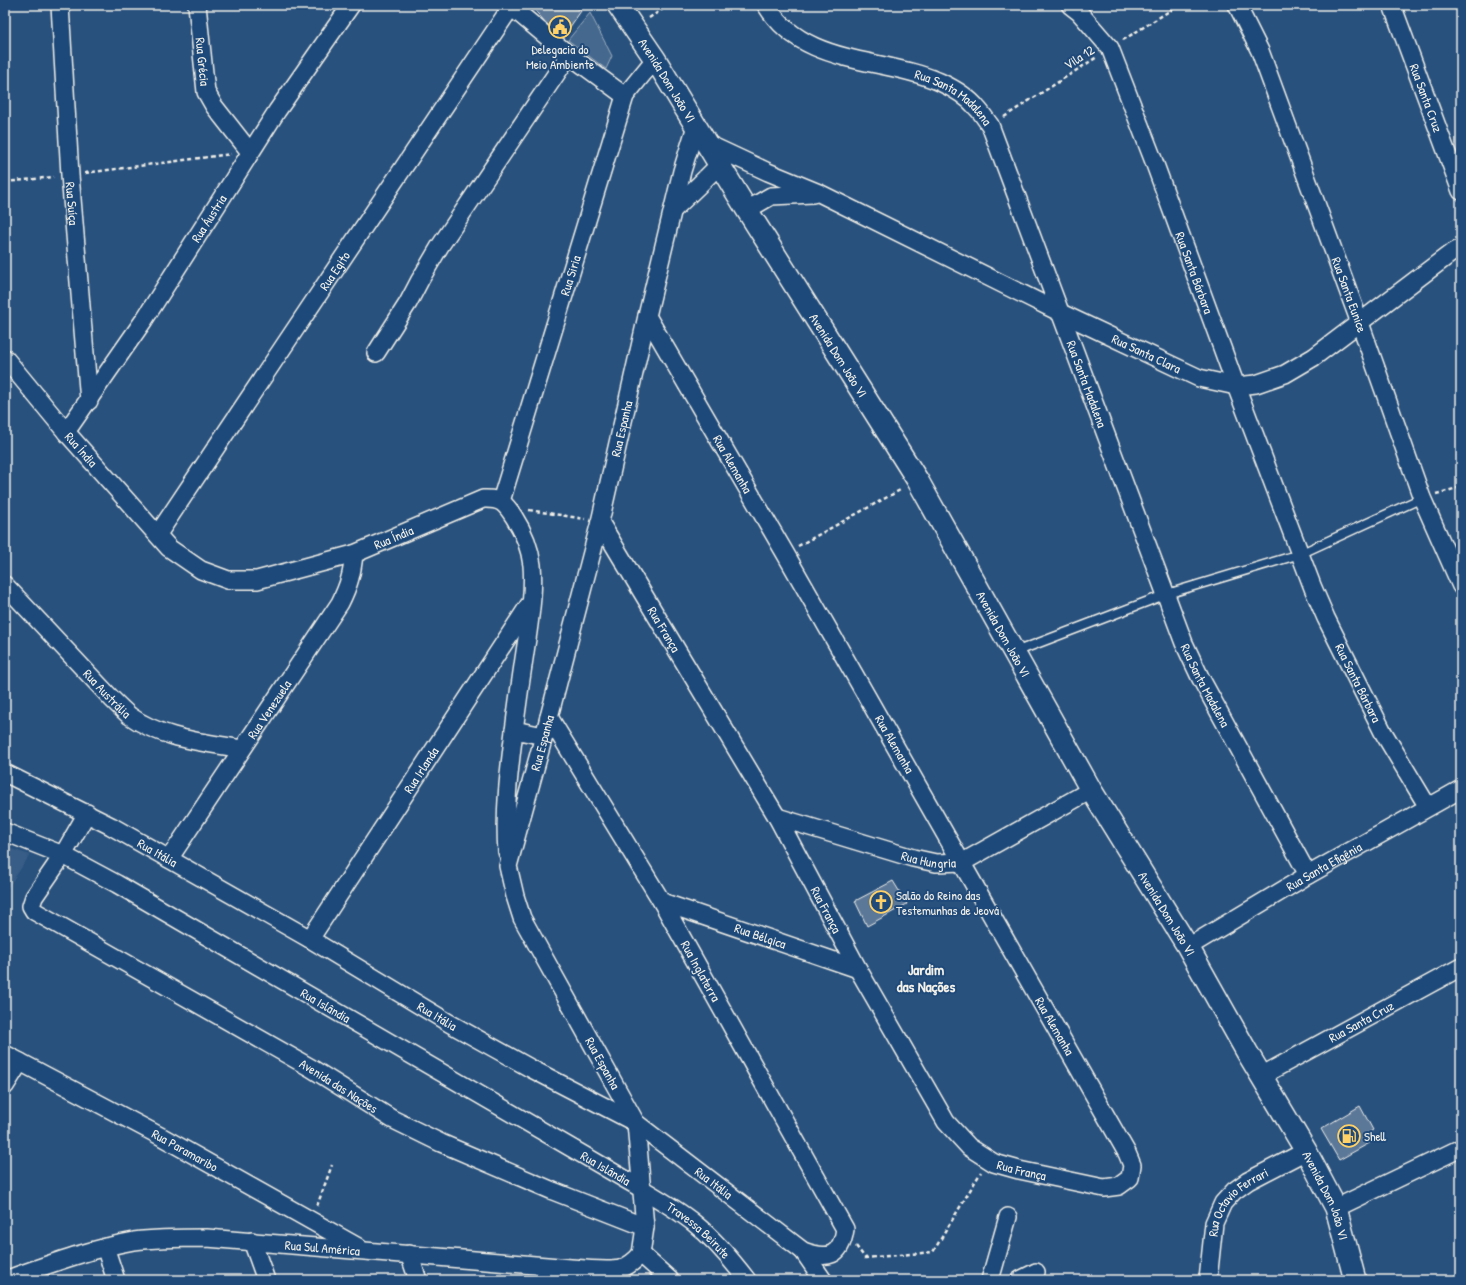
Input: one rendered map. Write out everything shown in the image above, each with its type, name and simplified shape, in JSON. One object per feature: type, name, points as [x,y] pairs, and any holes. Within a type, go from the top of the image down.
[{"type":"street","name":"Rua Suíça","points":[[60,5],[70,175],[89,401]]},
{"type":"street","name":"Rua Grécia","points":[[197,5],[206,92],[214,106],[250,152]]},
{"type":"street","name":"Rua Áustria","points":[[66,432],[144,320],[250,152],[351,5]]},
{"type":"street","name":"Avenida Dom João VI","points":[[618,5],[655,59],[747,210],[918,481],[1091,790],[1188,946],[1306,1151],[1336,1208],[1355,1280]]},
{"type":"street","name":"Rua Santa Madalena","points":[[766,5],[784,28],[800,39],[824,51],[854,60],[920,74],[941,82],[962,95],[978,108],[990,125],[1182,636],[1200,677],[1308,875]]},
{"type":"street","name":"Rua Santa Bárbara","points":[[1070,5],[1079,12],[1110,48],[1313,588],[1326,618],[1383,732],[1428,807]]},
{"type":"street","name":"Rua Santa Eunice","points":[[1236,5],[1260,51],[1360,323],[1422,498],[1461,586]]},
{"type":"street","name":"Rua Santa Cruz","points":[[1392,5],[1461,191]]},
{"type":"street","points":[[510,6],[569,55],[625,96]]},
{"type":"street","name":"Rua Egito","points":[[158,534],[510,6]]},
{"type":"street","points":[[376,353],[408,303],[440,246],[569,55]]},
{"type":"street","name":"Rua Siria","points":[[504,504],[625,96],[655,59]]},
{"type":"street","name":"Rua Espanha","points":[[641,1254],[645,1227],[636,1123],[522,918],[508,866],[600,522],[682,171],[696,126]]},
{"type":"street","name":"Rua Santa Clara","points":[[708,144],[761,169],[819,193],[1061,313],[1199,378],[1236,386],[1256,384],[1285,374],[1314,357],[1450,254],[1461,248]]},
{"type":"street","points":[[673,210],[720,164]]},
{"type":"street","points":[[761,169],[770,186],[771,196]]},
{"type":"street","name":"Rua Santa Clara","points":[[747,210],[771,196],[819,193]]},
{"type":"street","name":"Rua Alemanha","points":[[647,316],[785,553],[1127,1153],[1132,1165],[1130,1178]]},
{"type":"street","name":"Rua Índia","points":[[5,358],[66,432],[169,548],[201,570],[228,580],[257,580],[354,554],[474,502],[492,499],[504,504]]},
{"type":"street","points":[[504,504],[518,523],[527,542],[532,565],[532,601],[514,730],[506,808],[508,866]]},
{"type":"street","name":"Rua França","points":[[600,522],[777,817],[858,969],[946,1122],[969,1147],[994,1163],[1019,1170],[1104,1188],[1119,1186],[1130,1178]]},
{"type":"street","name":"Rua Venezuela","points":[[169,859],[340,603],[349,585],[354,554]]},
{"type":"street","name":"Rua Austrália","points":[[5,585],[112,700],[130,716],[161,732],[182,738],[242,749]]},
{"type":"street","name":"Rua Irlanda","points":[[310,939],[532,601]]},
{"type":"street","name":"Rua Inglaterra","points":[[549,717],[662,902],[845,1229]]},
{"type":"street","points":[[514,730],[544,736]]},
{"type":"street","name":"Rua Itália","points":[[5,772],[87,813],[310,939],[530,1068],[636,1123],[803,1251],[816,1256],[825,1256],[835,1252],[842,1245],[845,1229]]},
{"type":"street","name":"Rua Santa Efigênia","points":[[1188,946],[1308,875],[1461,789]]},
{"type":"street","name":"Rua Hungria","points":[[777,817],[913,858],[936,863],[962,862],[1091,790]]},
{"type":"street","points":[[63,855],[87,813]]},
{"type":"street","name":"Rua Islândia","points":[[5,832],[63,855],[117,884],[642,1189]]},
{"type":"street","name":"Avenida das Nações","points":[[63,855],[34,897],[31,906],[34,911],[311,1068],[392,1119],[441,1143],[553,1191],[645,1227]]},
{"type":"street","name":"Rua Bélgica","points":[[662,902],[858,969]]},
{"type":"street","name":"Rua Santa Cruz","points":[[1262,1076],[1461,967]]},
{"type":"street","points":[[5,1086],[12,1058]]},
{"type":"street","name":"Rua Paramaribo","points":[[12,1058],[162,1136],[364,1250]]},
{"type":"street","points":[[1336,1208],[1461,1148]]},
{"type":"street","name":"Rua Octavio Ferrari","points":[[1208,1280],[1214,1223],[1223,1203],[1234,1191],[1248,1180],[1306,1151]]},
{"type":"street","name":"Travessa Beirute","points":[[642,1189],[680,1213],[709,1236],[736,1265],[747,1280]]},
{"type":"street","points":[[990,1280],[1008,1217]]},
{"type":"street","name":"Rua Sul América","points":[[5,1280],[52,1263],[105,1247],[135,1241],[174,1238],[207,1238],[252,1241],[409,1254],[561,1273],[620,1269],[632,1263],[641,1254]]},
{"type":"street","points":[[252,1241],[266,1280]]},
{"type":"street","points":[[105,1247],[116,1280]]},
{"type":"street","points":[[803,1251],[823,1280]]},
{"type":"street","points":[[409,1254],[418,1280]]},
{"type":"street","points":[[641,1254],[670,1280]]},
{"type":"street","points":[[1020,1280],[1036,1272]]},
{"type":"lane","points":[[1015,652],[1167,594],[1300,554],[1422,498]]},
{"type":"path","points":[[633,28],[669,5]]},
{"type":"path","name":"Vila 12","points":[[990,125],[1179,5]]},
{"type":"path","points":[[5,182],[250,152]]},
{"type":"path","points":[[785,553],[918,481]]},
{"type":"path","points":[[1422,498],[1461,487]]},
{"type":"path","points":[[504,504],[600,522]]},
{"type":"path","points":[[845,1229],[865,1258],[933,1252],[988,1160]]},
{"type":"path","points":[[311,1221],[332,1166]]},
{"type":"shaded area","points":[[590,13],[612,56],[606,69],[568,40]]},
{"type":"shaded area","points":[[5,847],[30,855],[5,892]]},
{"type":"building","name":"Delegacia do Meio Ambiente","points":[[530,5],[573,5],[581,11],[563,37],[547,24]]},
{"type":"building","name":"Salão do Reino das Testemunhas de Jeová","points":[[893,881],[907,904],[867,926],[855,901]]},
{"type":"building","name":"Shell","points":[[1360,1106],[1373,1130],[1370,1132],[1375,1140],[1339,1160],[1321,1129]]},
{"type":"place","name":"Delegacia do Meio Ambiente","points":[[560,27]]},
{"type":"place","name":"Salão do Reino das Testemunhas de Jeová","points":[[881,902]]},
{"type":"place","name":"Shell","points":[[1349,1136]]},
{"type":"district","name":"Jardim das Nações","points":[[926,978]]}]
